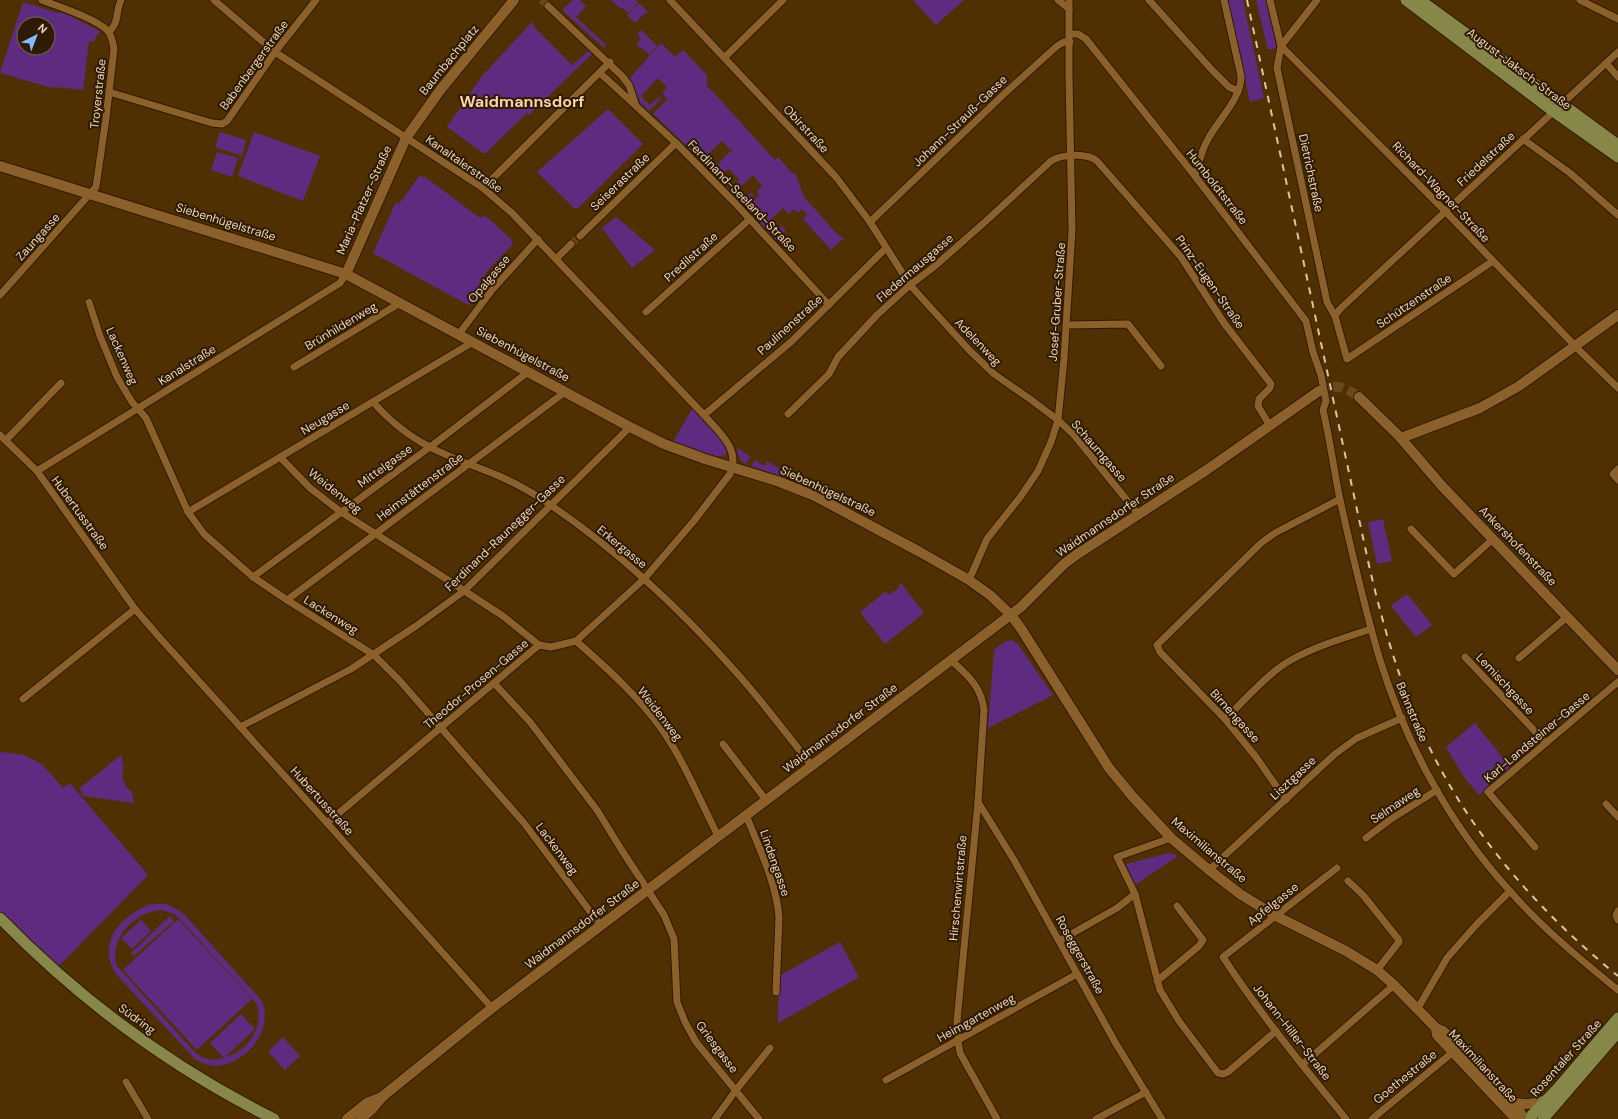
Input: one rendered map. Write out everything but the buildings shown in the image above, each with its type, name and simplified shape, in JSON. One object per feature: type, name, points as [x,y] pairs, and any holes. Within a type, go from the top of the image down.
[{"type":"main road","name":"August-Jaksch-Straße","points":[[1406,0],[1557,108],[1618,145]]},
{"type":"main road","name":"August-Jaksch-Straße","points":[[1420,0],[1618,157]]},
{"type":"main road","name":"Südring","points":[[0,918],[55,972],[128,1029],[184,1068],[274,1119]]},
{"type":"main road","name":"Rosentaler Straße","points":[[1529,1118],[1618,1018]]},
{"type":"main road","name":"Rosentaler Straße","points":[[1543,1119],[1618,1032]]},
{"type":"street","points":[[42,0],[82,16],[108,32],[116,22],[118,5],[121,0]]},
{"type":"street","name":"Kanaltalerstraße","points":[[214,0],[275,52],[483,188],[512,213],[704,415],[728,443],[734,459],[733,467]]},
{"type":"street","name":"Babenbergerstraße","points":[[109,92],[212,123],[222,124],[227,121],[240,104],[275,52],[316,0]]},
{"type":"street","name":"Baumbachplatz","points":[[406,138],[441,89],[514,0]]},
{"type":"street","name":"Obirstraße","points":[[670,0],[836,177],[870,222],[910,285]]},
{"type":"street","points":[[725,57],[783,0]]},
{"type":"street","points":[[1058,0],[1069,9]]},
{"type":"street","name":"Josef-Gruber-Straße","points":[[969,580],[987,539],[1038,471],[1051,442],[1058,420],[1072,230],[1069,0]]},
{"type":"street","points":[[1149,0],[1212,70],[1229,87],[1238,91]]},
{"type":"street","points":[[1195,176],[1206,142],[1241,84],[1241,76],[1224,0]]},
{"type":"street","points":[[1270,0],[1281,46]]},
{"type":"street","name":"Dietrichstraße","points":[[1317,0],[1281,46],[1276,68],[1327,302],[1335,316],[1347,359]]},
{"type":"street","points":[[1580,0],[1618,19]]},
{"type":"street","name":"Ferdinand-Seeland-Straße","points":[[548,6],[610,62],[626,81],[636,106]]},
{"type":"street","name":"Troyerstraße","points":[[92,194],[96,187],[114,49],[112,38],[108,32]]},
{"type":"street","name":"Humboldtstraße","points":[[1070,34],[1078,34],[1086,39],[1195,176],[1306,321],[1313,352],[1321,375]]},
{"type":"street","name":"Johann-Strauß-Gasse","points":[[870,222],[1004,94],[1057,46],[1064,42],[1070,42]]},
{"type":"street","name":"Richard-Wagner-Straße","points":[[1281,46],[1618,388]]},
{"type":"street","name":"Friedelstraße","points":[[1335,316],[1340,309],[1618,52]]},
{"type":"street","points":[[483,188],[610,62]]},
{"type":"street","points":[[1606,63],[1618,76]]},
{"type":"street","name":"Ferdinand-Seeland-Straße","points":[[600,72],[676,143],[750,219],[829,305]]},
{"type":"street","name":"Maria-Platzer-Straße","points":[[346,274],[406,138]]},
{"type":"street","points":[[1522,140],[1570,173],[1618,214]]},
{"type":"street","name":"Seiserastraße","points":[[580,236],[676,143]]},
{"type":"street","name":"Fledermausgasse","points":[[788,414],[829,374],[838,357],[877,315],[910,285],[935,266],[969,236],[1051,161],[1055,158],[1070,156]]},
{"type":"street","name":"Prinz-Eugen-Straße","points":[[1070,156],[1088,156],[1097,161],[1181,257],[1224,323],[1271,384],[1270,388],[1259,399],[1258,406],[1270,426]]},
{"type":"street","name":"Siebenhügelstraße","points":[[0,166],[346,274],[664,444],[704,460],[733,467],[777,481],[813,495],[969,580],[990,594],[1011,615]]},
{"type":"street","name":"Zaungasse","points":[[0,295],[92,194]]},
{"type":"street","name":"Predilstraße","points":[[646,312],[750,219]]},
{"type":"street","name":"Opalgasse","points":[[459,334],[492,290],[538,239]]},
{"type":"street","points":[[556,259],[572,244]]},
{"type":"street","name":"Paulinenstraße","points":[[704,415],[792,341],[886,248]]},
{"type":"street","name":"Schützenstraße","points":[[1347,359],[1493,261]]},
{"type":"street","name":"Kanalstraße","points":[[37,471],[340,283],[346,274]]},
{"type":"street","name":"Adelenweg","points":[[910,285],[982,364],[1058,420]]},
{"type":"street","name":"Lackenweg","points":[[89,302],[100,336],[118,377],[132,402],[146,418],[188,512],[204,534],[253,577],[374,655],[400,681],[524,824],[600,926]]},
{"type":"street","name":"Brünhildenweg","points":[[294,367],[400,303]]},
{"type":"street","points":[[1359,397],[1401,438],[1480,408],[1519,386],[1618,315]]},
{"type":"street","points":[[1066,325],[1128,324],[1160,366]]},
{"type":"street","name":"Neugasse","points":[[188,512],[473,342]]},
{"type":"street","name":"Mittelgasse","points":[[253,577],[430,447],[528,372]]},
{"type":"street","name":"Bahnstraße","points":[[1321,375],[1326,401],[1323,410],[1340,499],[1371,629],[1385,675],[1402,718],[1437,790],[1464,833],[1510,891],[1544,926],[1618,990]]},
{"type":"street","points":[[6,440],[60,383]]},
{"type":"street","name":"Waidmannsdorfer Straße","points":[[362,1118],[384,1096],[492,1008],[1011,615],[1064,564],[1139,515],[1319,391]]},
{"type":"street","name":"Heimstättenstraße","points":[[287,600],[565,392]]},
{"type":"street","name":"Erkergasse","points":[[373,402],[398,426],[430,447],[500,476],[551,506],[598,541],[644,579],[736,671],[812,765]]},
{"type":"street","name":"Schaumgasse","points":[[1058,420],[1074,435],[1139,515]]},
{"type":"street","name":"Ferdinand-Raunegger-Gasse","points":[[240,727],[324,684],[374,655],[464,591],[630,427]]},
{"type":"street","name":"Hubertusstraße","points":[[0,435],[37,471],[135,609],[492,1008]]},
{"type":"street","name":"Ankershofenstraße","points":[[1401,438],[1442,486],[1618,670]]},
{"type":"street","name":"Weidenweg","points":[[280,457],[310,488],[341,512],[503,616],[539,645]]},
{"type":"street","name":"Theodor-Prosen-Gasse","points":[[327,823],[539,645],[551,647],[576,641],[644,579],[693,522],[730,474],[733,467]]},
{"type":"street","points":[[1618,469],[1613,474],[1618,480]]},
{"type":"street","name":"Birnengasse","points":[[1286,800],[1256,757],[1225,719],[1157,649],[1158,643],[1261,543],[1275,533],[1340,499]]},
{"type":"street","points":[[1411,529],[1454,574],[1493,539]]},
{"type":"street","points":[[23,699],[135,609]]},
{"type":"street","name":"Maximilianstraße","points":[[1011,615],[1100,756],[1133,797],[1171,838],[1240,894],[1276,916],[1346,951],[1377,970],[1418,1008],[1436,1028],[1443,1031],[1508,1100],[1520,1112],[1529,1118]]},
{"type":"street","points":[[1519,658],[1567,617]]},
{"type":"street","points":[[1225,719],[1269,677],[1290,660],[1330,642],[1371,629]]},
{"type":"street","name":"Weidenweg","points":[[576,641],[620,682],[663,730],[682,762],[718,836]]},
{"type":"street","name":"Lemischgasse","points":[[1465,657],[1546,744]]},
{"type":"street","name":"Hirschenwirtstraße","points":[[951,660],[971,679],[978,689],[984,710],[978,802],[957,1021],[958,1041],[960,1053],[997,1119]]},
{"type":"street","name":"Karl-Landsteiner-Gasse","points":[[1535,847],[1488,792],[1618,682]]},
{"type":"street","name":"Griesgasse","points":[[494,683],[530,722],[593,805],[664,915],[674,939],[677,1002],[685,1022],[696,1042],[759,1119]]},
{"type":"street","name":"Lisztgasse","points":[[1209,870],[1335,754],[1349,743],[1366,733],[1402,718]]},
{"type":"street","points":[[723,744],[766,800]]},
{"type":"street","name":"Selmaweg","points":[[1366,838],[1391,819],[1437,790]]},
{"type":"street","name":"Roseggerstraße","points":[[978,802],[1014,860],[1115,1042],[1162,1119]]},
{"type":"street","points":[[1606,804],[1618,817]]},
{"type":"street","name":"Lindengasse","points":[[746,815],[762,856],[778,905],[779,917],[776,992]]},
{"type":"street","points":[[1171,838],[1117,857],[1135,894],[1160,990],[1179,1021],[1218,1073],[1223,1074],[1228,1072],[1276,1031]]},
{"type":"street","name":"Apfelgasse","points":[[1223,957],[1337,868]]},
{"type":"street","points":[[1348,881],[1363,895],[1399,940],[1377,970]]},
{"type":"street","points":[[1418,1008],[1447,958],[1476,925],[1510,891]]},
{"type":"street","points":[[1059,941],[1117,908],[1135,894]]},
{"type":"street","points":[[1157,981],[1199,946],[1203,940],[1177,906]]},
{"type":"street","points":[[1618,911],[1616,915],[1618,920]]},
{"type":"street","name":"Johann-Hiller-Straße","points":[[1223,957],[1245,991],[1346,1119]]},
{"type":"street","name":"Heimgartenweg","points":[[886,1080],[1078,974]]},
{"type":"street","points":[[1302,1065],[1394,985]]},
{"type":"street","name":"Maximilianstraße","points":[[1436,1028],[1437,1035],[1516,1119]]},
{"type":"street","points":[[715,1119],[770,1048]]},
{"type":"street","name":"Goethestraße","points":[[1372,1119],[1453,1052]]},
{"type":"street","points":[[126,1082],[148,1119]]},
{"type":"street","points":[[1096,1119],[1146,1092]]},
{"type":"street","name":"Waidmannsdorfer Straße","points":[[347,1119],[367,1103],[384,1096]]},
{"type":"street","points":[[1508,1100],[1516,1104],[1526,1104],[1546,1100]]},
{"type":"shaded area","points":[[573,0],[580,0],[586,6],[576,17],[606,45],[604,48],[562,10]]},
{"type":"shaded area","points":[[611,0],[636,0],[638,2],[628,13]]},
{"type":"shaded area","points":[[913,0],[964,0],[936,25]]},
{"type":"shaded area","points":[[1228,0],[1243,0],[1264,98],[1250,102]]},
{"type":"shaded area","points":[[1256,0],[1270,0],[1281,46],[1268,50]]},
{"type":"shaded area","points":[[23,2],[58,13],[64,13],[100,31],[93,42],[89,41],[83,90],[52,88],[0,73],[16,24],[16,56],[56,56],[56,16],[18,16]]},
{"type":"shaded area","points":[[639,3],[648,12],[635,23],[627,15]]},
{"type":"shaded area","points":[[532,22],[535,28],[572,65],[590,50],[593,53],[529,115],[527,113],[485,154],[447,127],[482,76]]},
{"type":"shaded area","points":[[641,30],[657,46],[650,55],[636,44],[641,39],[637,34]]},
{"type":"shaded area","points":[[661,43],[675,57],[683,50],[707,75],[707,86],[775,160],[778,157],[793,174],[795,172],[804,197],[838,235],[844,238],[831,250],[803,219],[807,215],[802,209],[798,213],[794,209],[789,214],[783,208],[766,224],[774,233],[782,226],[786,230],[775,240],[746,208],[759,196],[757,191],[762,186],[753,175],[735,192],[743,200],[751,193],[754,196],[744,206],[728,190],[740,180],[729,169],[718,176],[653,114],[667,99],[662,93],[667,87],[658,78],[641,96],[650,105],[659,97],[661,99],[649,111],[640,102],[630,78]],"holes":[[[721,141],[735,153],[730,151],[715,168],[705,158]]]},
{"type":"shaded area","points":[[608,109],[643,144],[576,210],[537,172]]},
{"type":"shaded area","points":[[220,132],[246,140],[242,156],[215,147]]},
{"type":"shaded area","points":[[254,132],[320,156],[303,201],[238,176]]},
{"type":"shaded area","points":[[217,152],[238,158],[232,177],[211,170]]},
{"type":"shaded area","points":[[420,175],[423,178],[424,176],[480,218],[483,215],[486,218],[487,217],[512,240],[511,242],[513,244],[489,269],[479,283],[487,289],[475,303],[472,301],[468,305],[373,253],[396,202],[399,204]]},
{"type":"shaded area","points":[[616,217],[655,250],[632,268],[602,228]]},
{"type":"shaded area","points":[[692,409],[724,443],[727,450],[725,455],[713,456],[692,450],[673,442]]},
{"type":"shaded area","points":[[738,448],[751,457],[745,464],[740,459],[737,451]]},
{"type":"shaded area","points":[[755,460],[764,466],[767,461],[794,477],[794,481],[751,466]]},
{"type":"shaded area","points":[[1383,519],[1392,561],[1377,564],[1368,522]]},
{"type":"shaded area","points":[[901,583],[924,613],[885,644],[860,612],[885,592],[889,595],[900,587],[899,584]]},
{"type":"shaded area","points":[[1407,594],[1432,625],[1416,637],[1391,606]]},
{"type":"shaded area","points":[[1012,640],[1018,644],[1053,695],[988,728],[994,650],[1006,641]]},
{"type":"shaded area","points":[[1475,723],[1511,768],[1479,795],[1464,777],[1446,747]]},
{"type":"shaded area","points":[[3,752],[24,755],[43,765],[63,788],[70,783],[148,875],[58,967],[0,911],[0,753]]},
{"type":"shaded area","points":[[121,755],[124,768],[122,772],[123,779],[126,787],[132,792],[134,803],[83,796],[80,788]]},
{"type":"shaded area","points":[[1169,853],[1178,856],[1135,885],[1126,864]]},
{"type":"shaded area","points":[[152,904],[167,904],[182,912],[262,1001],[265,1012],[261,1034],[248,1052],[238,1059],[228,1064],[217,1066],[209,1065],[196,1060],[116,974],[110,962],[109,951],[111,940],[115,931],[122,922],[141,909]],"holes":[[[162,910],[174,914],[256,1003],[258,1012],[256,1029],[252,1037],[241,1050],[225,1057],[255,1029],[241,1014],[210,1043],[224,1058],[211,1060],[203,1058],[196,1053],[117,966],[115,956],[116,946],[126,928],[142,915],[152,912]]]},
{"type":"shaded area","points":[[170,916],[174,921],[134,956],[131,953]]},
{"type":"shaded area","points":[[178,919],[252,999],[197,1050],[123,970]]},
{"type":"shaded area","points":[[141,920],[151,931],[132,949],[121,938]]},
{"type":"shaded area","points":[[840,942],[859,977],[778,1023],[779,976]]},
{"type":"shaded area","points":[[283,1037],[300,1056],[285,1070],[268,1052]]},
{"type":"tunnel","points":[[541,0],[548,6]]},
{"type":"tunnel","points":[[571,244],[580,236]]},
{"type":"tunnel","points":[[1319,391],[1330,387],[1340,387],[1359,397]]},
{"type":"railway","points":[[1247,0],[1370,570],[1388,638],[1410,703],[1428,744],[1448,782],[1471,819],[1496,853],[1553,918],[1618,976]]},
{"type":"district","name":"Waidmannsdorf","points":[[522,101]]}]
